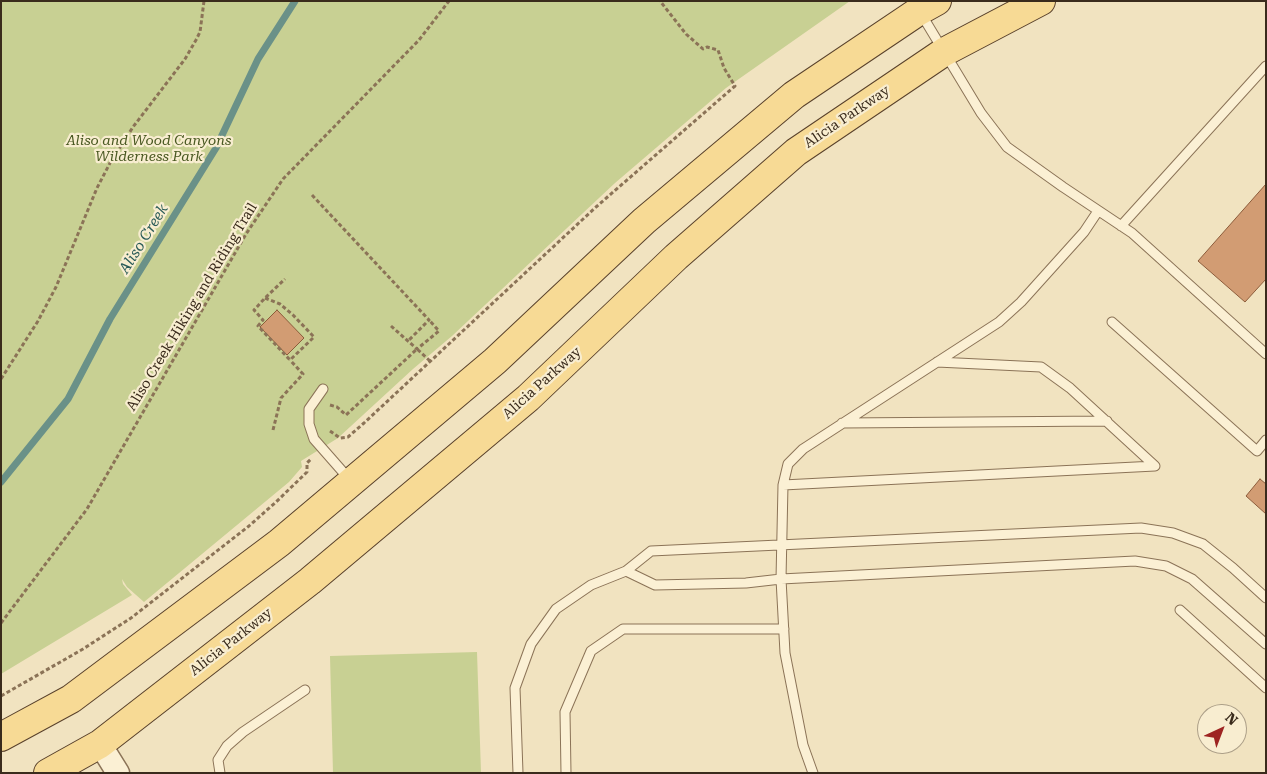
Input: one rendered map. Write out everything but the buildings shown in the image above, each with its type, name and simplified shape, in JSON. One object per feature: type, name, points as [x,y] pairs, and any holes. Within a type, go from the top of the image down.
[{"type":"main road","name":"Alicia Parkway","points":[[48,773],[100,744],[310,581],[528,398],[676,257],[796,152],[944,52],[1040,1]]},
{"type":"main road","points":[[1,737],[71,699],[280,543],[495,361],[644,221],[794,94],[923,4]]},
{"type":"street","points":[[100,744],[118,773]]},
{"type":"lane","points":[[923,4],[944,52],[981,113],[1007,147],[1132,233],[1266,354]]},
{"type":"lane","points":[[1121,226],[1266,66]]},
{"type":"lane","points":[[813,773],[803,745],[785,653],[781,579],[783,485],[788,464],[803,449],[999,322],[1021,302],[1084,232],[1098,211]]},
{"type":"lane","points":[[1112,322],[1257,451],[1266,440]]},
{"type":"lane","points":[[783,485],[1155,466],[1070,388],[1041,367],[937,362]]},
{"type":"lane","points":[[323,389],[309,409],[309,424],[314,439],[352,482]]},
{"type":"lane","points":[[842,424],[1107,421]]},
{"type":"lane","points":[[518,773],[515,688],[531,644],[556,609],[591,585],[626,571],[651,551],[1141,528],[1174,533],[1203,544],[1266,598]]},
{"type":"lane","points":[[626,571],[654,585],[746,583],[781,579],[1134,561],[1166,566],[1192,579],[1266,644]]},
{"type":"lane","points":[[1180,610],[1266,688]]},
{"type":"lane","points":[[566,773],[565,712],[591,651],[623,629],[784,629]]},
{"type":"lane","points":[[220,773],[218,760],[227,746],[243,732],[305,690]]},
{"type":"path","points":[[1,379],[38,321],[56,287],[97,188],[110,163],[132,127],[185,59],[196,40],[200,32],[204,1]]},
{"type":"path","name":"Aliso Creek Hiking and Riding Trail","points":[[1,622],[87,509],[246,234],[283,179],[419,40],[449,1]]},
{"type":"path","points":[[327,425],[329,431],[340,438],[348,437],[624,180],[735,86],[724,68],[718,50],[707,47],[703,49],[686,34],[660,1]]},
{"type":"path","points":[[312,195],[439,331],[346,415],[338,407],[331,404],[325,411]]},
{"type":"path","points":[[273,430],[281,398],[303,374],[258,326],[264,320],[254,310],[285,279]]},
{"type":"path","points":[[265,298],[280,304],[314,337],[290,360]]},
{"type":"path","points":[[409,340],[429,320]]},
{"type":"path","points":[[391,326],[409,340],[430,361]]},
{"type":"path","points":[[1,696],[83,649],[131,618],[241,532],[276,502],[307,472],[306,463],[323,449]]},
{"type":"green space","name":"Aliso and Wood Canyons Wilderness Park","points":[[1,1],[850,1],[726,88],[615,183],[452,336],[338,438],[301,461],[302,467],[289,482],[144,602],[127,587],[122,579],[123,584],[132,595],[1,674]]},
{"type":"green space","points":[[477,652],[481,773],[333,773],[330,656]]},
{"type":"waterway","name":"Aliso Creek","points":[[1,482],[68,399],[110,319],[216,148],[258,59],[295,1]]}]
